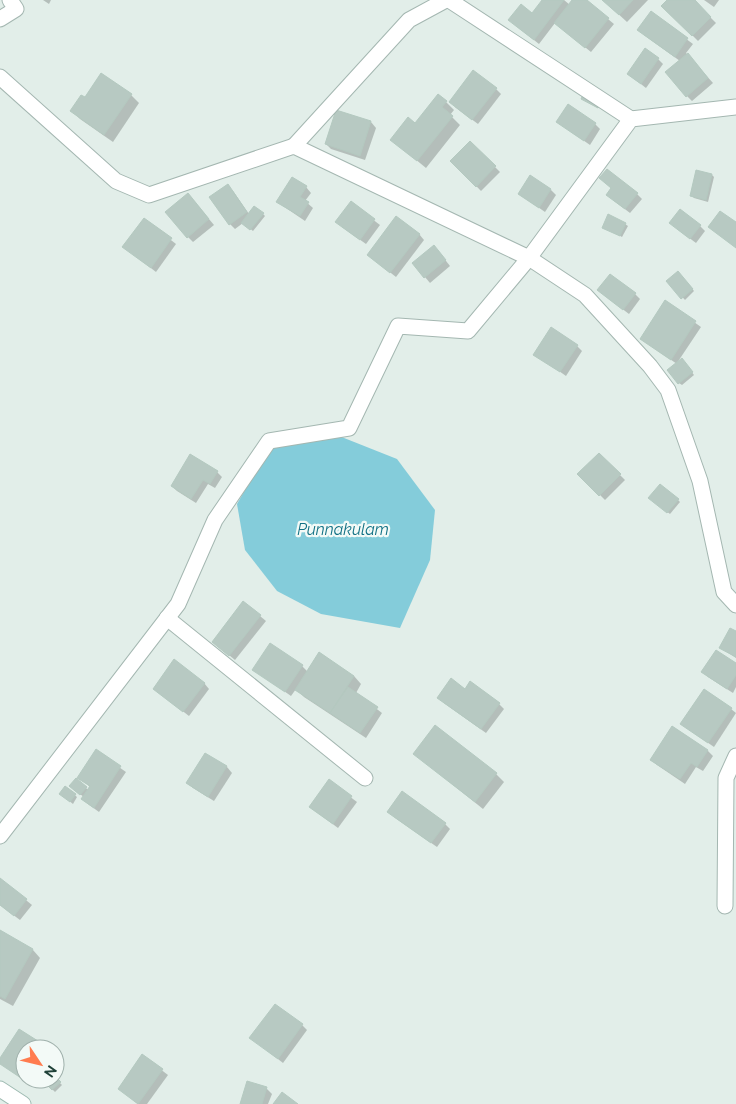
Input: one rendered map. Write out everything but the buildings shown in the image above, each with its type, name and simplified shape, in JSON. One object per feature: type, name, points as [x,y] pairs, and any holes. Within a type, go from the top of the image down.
[{"type":"street","points":[[0,19],[16,9],[10,0]]},
{"type":"street","points":[[0,77],[116,181],[149,195],[294,146],[409,20],[447,0],[631,119],[736,107]]},
{"type":"street","points":[[0,836],[178,604],[215,520],[269,441],[349,428],[398,326],[468,331],[529,258],[631,119]]},
{"type":"street","points":[[294,146],[529,258],[585,295],[650,366],[668,390],[700,481],[724,592],[736,605]]},
{"type":"street","points":[[167,618],[364,778]]},
{"type":"street","points":[[725,906],[726,778],[736,756]]},
{"type":"street","points":[[0,1089],[23,1104]]},
{"type":"water","name":"Punnakulam","points":[[334,434],[397,459],[435,510],[430,560],[400,628],[321,614],[277,591],[245,550],[237,504],[269,448]]}]
